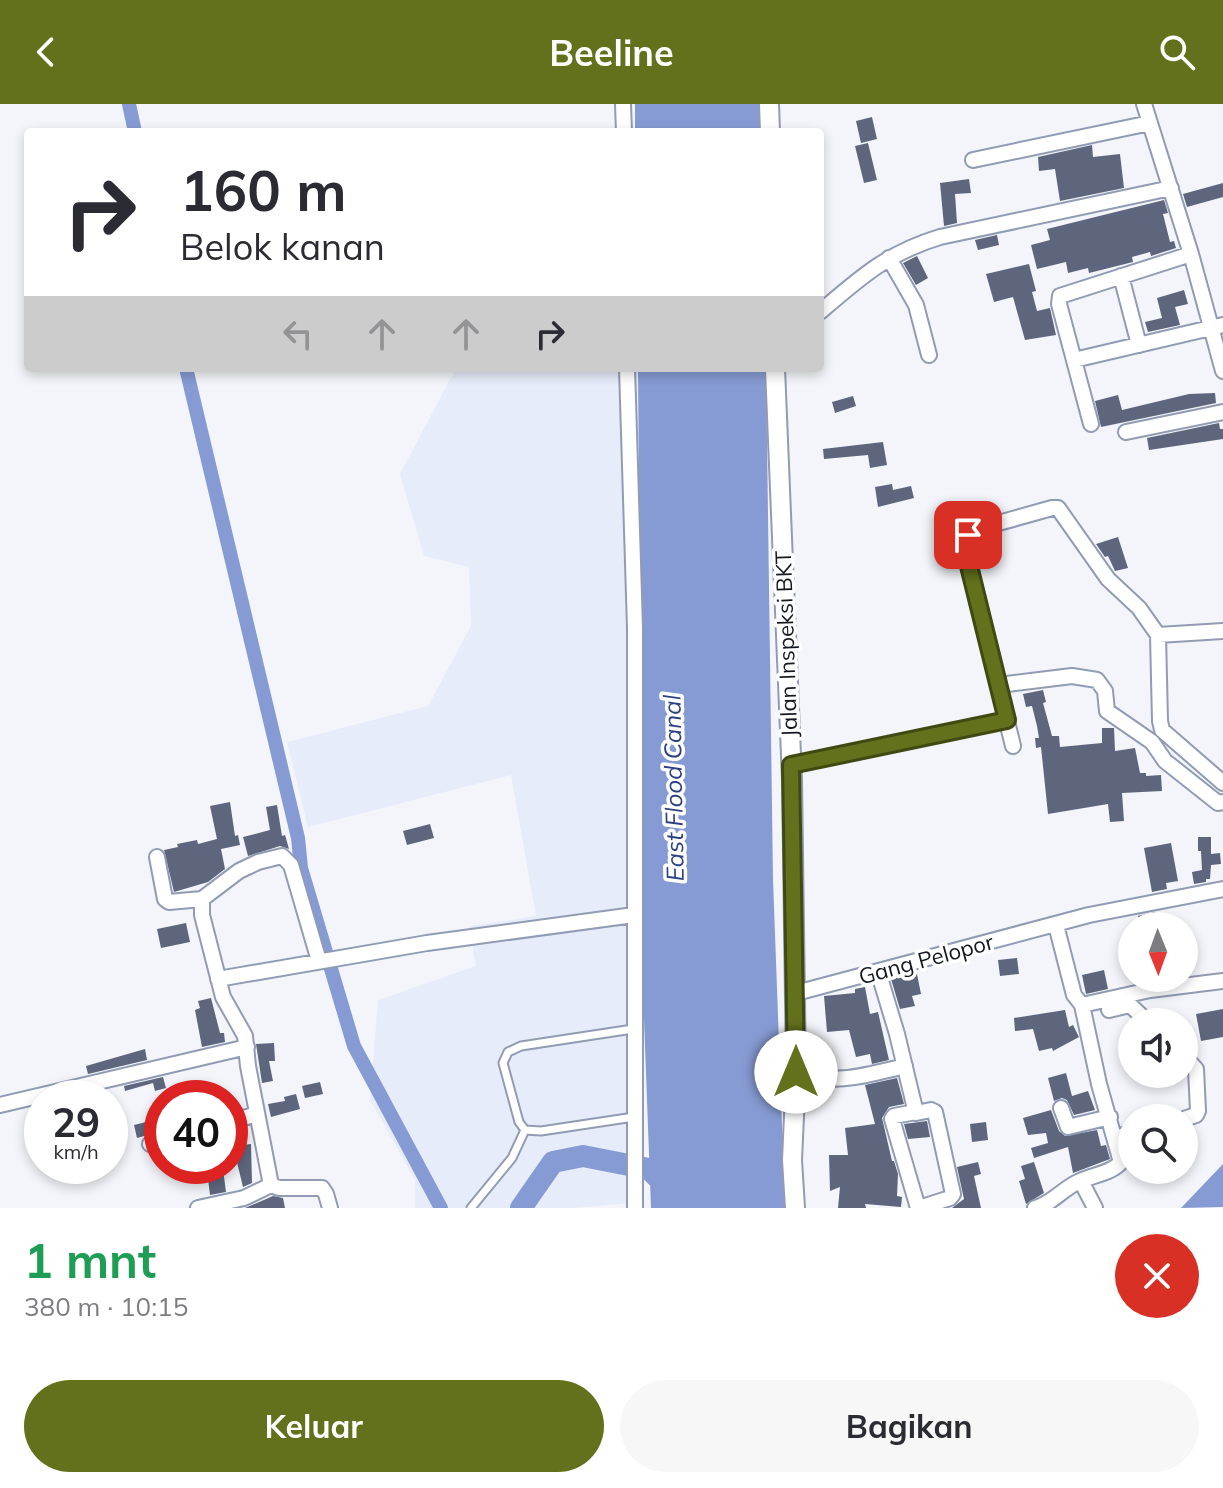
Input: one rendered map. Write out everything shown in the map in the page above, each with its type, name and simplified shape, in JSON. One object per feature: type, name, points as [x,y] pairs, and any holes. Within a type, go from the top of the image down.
[{"type":"street","points":[[623,104],[624,128]]},
{"type":"street","points":[[769,104],[770,128]]},
{"type":"street","points":[[1144,104],[1217,326],[1223,371]]},
{"type":"street","points":[[973,160],[1150,123]]},
{"type":"street","points":[[824,309],[863,275],[908,247],[940,237],[1171,188]]},
{"type":"street","points":[[1091,424],[1059,304],[1060,296],[1191,254]]},
{"type":"street","points":[[889,258],[916,305],[929,355]]},
{"type":"street","points":[[1121,276],[1139,345]]},
{"type":"street","points":[[1074,360],[1217,326]]},
{"type":"street","points":[[627,372],[635,628],[635,1208]]},
{"type":"street","name":"Jalan Inspeksi BKT","points":[[775,372],[791,765],[796,993],[792,1160],[795,1208]]},
{"type":"street","points":[[1126,432],[1223,412]]},
{"type":"street","points":[[1013,746],[966,544],[970,531],[1058,508],[1108,579],[1139,608],[1158,635],[1162,730],[1223,783]]},
{"type":"street","points":[[1158,635],[1223,631]]},
{"type":"street","points":[[999,685],[1072,676],[1097,680],[1105,691],[1107,711],[1152,742],[1165,761],[1218,803],[1223,802]]},
{"type":"street","points":[[791,765],[1007,720]]},
{"type":"street","points":[[157,857],[165,899],[169,902],[202,899],[239,871],[258,862],[286,858],[291,865],[321,960]]},
{"type":"street","name":"Gang Pelopor","points":[[796,993],[1120,908],[1223,889]]},
{"type":"street","points":[[202,899],[201,908],[223,997],[245,1036],[271,1185]]},
{"type":"street","points":[[218,979],[427,943],[634,915]]},
{"type":"street","points":[[1056,925],[1074,995],[1094,1011],[1130,1005],[1133,1008]]},
{"type":"street","points":[[878,971],[916,1112]]},
{"type":"street","points":[[1085,1005],[1150,990],[1223,981]]},
{"type":"street","points":[[1035,1208],[1047,1204],[1081,1181],[1115,1168],[1121,1162],[1099,1084],[1085,1005]]},
{"type":"street","points":[[0,1105],[247,1047]]},
{"type":"street","points":[[796,1072],[834,1081],[905,1066]]},
{"type":"street","points":[[1061,1108],[1068,1127],[1110,1117]]},
{"type":"street","points":[[931,1110],[935,1112],[953,1194],[950,1198],[918,1208],[892,1119],[894,1116],[931,1110]]},
{"type":"street","points":[[248,1117],[257,1114]]},
{"type":"street","points":[[1081,1181],[1095,1208]]},
{"type":"street","points":[[198,1208],[245,1203],[271,1185]]},
{"type":"street","points":[[271,1185],[279,1188],[322,1188],[330,1208]]},
{"type":"lane","points":[[633,1029],[521,1046],[508,1052],[503,1063],[519,1122],[525,1130],[541,1131],[634,1117]]},
{"type":"lane","points":[[471,1208],[512,1158],[525,1130]]},
{"type":"shaded area","points":[[454,372],[638,372],[644,641],[641,1202],[575,1208],[415,1208],[415,1180],[370,1100],[378,1000],[476,966],[469,926],[536,916],[511,775],[308,827],[287,742],[428,706],[471,626],[469,567],[424,556],[400,474]]},
{"type":"water","points":[[635,104],[762,104],[763,128],[635,128]]},
{"type":"water","name":"East Flood Canal","points":[[638,372],[766,372],[773,879],[785,1208],[651,1208],[644,1019]]},
{"type":"water","points":[[1223,1164],[1223,1207],[1181,1208]]},
{"type":"building","points":[[872,117],[877,139],[861,143],[856,121]]},
{"type":"building","points":[[868,143],[877,180],[864,183],[855,146]]},
{"type":"building","points":[[1092,145],[1093,157],[1120,154],[1124,188],[1060,201],[1055,169],[1039,171],[1038,157]]},
{"type":"building","points":[[969,179],[971,193],[955,194],[957,223],[944,226],[940,183]]},
{"type":"building","points":[[1223,183],[1223,197],[1187,207],[1183,194]]},
{"type":"building","points":[[1164,200],[1168,213],[1163,214],[1170,242],[1174,241],[1176,248],[1151,256],[1150,252],[1132,257],[1133,262],[1089,273],[1088,268],[1068,273],[1066,262],[1037,269],[1031,245],[1050,240],[1047,229]]},
{"type":"building","points":[[997,235],[999,245],[978,250],[975,240]]},
{"type":"building","points":[[917,256],[928,278],[916,285],[903,263]]},
{"type":"building","points":[[1029,264],[1037,311],[1050,308],[1056,335],[1025,340],[1013,297],[994,302],[986,274]]},
{"type":"building","points":[[1184,290],[1188,304],[1175,307],[1180,325],[1148,332],[1145,322],[1162,318],[1157,298]]},
{"type":"building","points":[[1215,393],[1216,403],[1101,427],[1095,401],[1118,395],[1122,410],[1189,394]]},
{"type":"building","points":[[853,396],[856,406],[835,413],[832,402]]},
{"type":"building","points":[[1219,423],[1220,429],[1223,429],[1223,439],[1149,450],[1147,438]]},
{"type":"building","points":[[883,442],[887,465],[870,468],[868,455],[824,459],[823,449]]},
{"type":"building","points":[[892,484],[893,490],[911,486],[914,498],[878,507],[875,487]]},
{"type":"building","points":[[962,505],[967,522],[956,526],[951,508]]},
{"type":"building","points":[[1118,537],[1128,568],[1115,571],[1108,556],[1105,557],[1096,544]]},
{"type":"building","points":[[1043,690],[1046,702],[1043,703],[1052,736],[1059,736],[1060,747],[1102,743],[1102,728],[1114,728],[1115,751],[1135,748],[1140,773],[1146,773],[1146,776],[1161,775],[1162,791],[1122,793],[1124,821],[1110,822],[1108,804],[1048,814],[1041,747],[1036,748],[1035,738],[1039,738],[1037,726],[1032,706],[1026,707],[1023,694]]},
{"type":"building","points":[[230,802],[235,836],[238,835],[240,845],[221,849],[225,869],[208,882],[174,892],[164,850],[178,847],[177,844],[197,840],[198,844],[217,839],[210,806]]},
{"type":"building","points":[[277,805],[282,836],[285,835],[289,849],[280,846],[248,856],[243,837],[270,830],[266,807]]},
{"type":"building","points":[[430,824],[434,838],[407,845],[403,831]]},
{"type":"building","points":[[1198,837],[1211,837],[1211,854],[1220,853],[1221,864],[1211,865],[1210,879],[1206,882],[1194,884],[1192,872],[1202,870]]},
{"type":"building","points":[[1171,843],[1178,881],[1166,883],[1167,889],[1152,892],[1144,848]]},
{"type":"building","points":[[186,923],[190,942],[161,948],[157,929]]},
{"type":"building","points":[[1017,958],[1019,974],[1000,976],[998,960]]},
{"type":"building","points":[[1104,970],[1108,989],[1086,994],[1082,975]]},
{"type":"building","points":[[917,974],[921,994],[912,996],[915,1006],[900,1009],[891,979]]},
{"type":"building","points":[[865,987],[870,1014],[878,1012],[889,1060],[872,1064],[870,1054],[856,1057],[849,1030],[827,1032],[824,996],[855,993],[855,989]]},
{"type":"building","points":[[211,998],[225,1042],[202,1047],[195,1010],[200,1008],[198,1001]]},
{"type":"building","points":[[1223,1009],[1223,1037],[1201,1041],[1198,1014]]},
{"type":"building","points":[[1065,1010],[1069,1027],[1073,1025],[1079,1037],[1053,1051],[1052,1048],[1039,1051],[1033,1029],[1015,1031],[1014,1018]]},
{"type":"building","points":[[274,1043],[275,1061],[269,1061],[273,1081],[262,1083],[256,1044]]},
{"type":"building","points":[[145,1049],[147,1060],[88,1074],[86,1066]]},
{"type":"building","points":[[1066,1073],[1072,1096],[1088,1091],[1095,1110],[1074,1115],[1067,1100],[1054,1101],[1048,1078]]},
{"type":"building","points":[[897,1078],[904,1104],[889,1107],[882,1118],[898,1174],[897,1196],[902,1197],[901,1207],[865,1204],[866,1208],[838,1208],[840,1187],[830,1191],[829,1155],[848,1155],[845,1128],[875,1124],[865,1085]]},
{"type":"building","points":[[144,1081],[144,1086],[128,1090],[128,1085]]},
{"type":"building","points":[[320,1082],[323,1094],[305,1098],[302,1086]]},
{"type":"building","points":[[296,1094],[300,1109],[271,1117],[268,1104],[285,1101],[284,1097]]},
{"type":"building","points":[[1051,1110],[1059,1131],[1065,1136],[1097,1130],[1101,1146],[1106,1145],[1110,1159],[1073,1173],[1068,1147],[1034,1158],[1031,1148],[1048,1143],[1046,1133],[1028,1135],[1023,1118]]},
{"type":"building","points":[[927,1121],[930,1137],[908,1139],[904,1124]]},
{"type":"building","points":[[144,1122],[144,1136],[137,1138],[134,1125]]},
{"type":"building","points":[[986,1122],[988,1140],[972,1142],[970,1124]]},
{"type":"building","points":[[248,1144],[251,1144],[252,1183],[243,1187],[242,1184],[248,1184]]},
{"type":"building","points":[[978,1162],[981,1174],[974,1176],[981,1208],[952,1208],[964,1199],[957,1167]]},
{"type":"building","points":[[1034,1162],[1044,1193],[1026,1204],[1019,1181],[1025,1179],[1021,1166]]},
{"type":"building","points":[[209,1184],[225,1184],[226,1192],[210,1195]]},
{"type":"building","points":[[273,1196],[283,1198],[285,1208],[245,1208]]},
{"type":"waterway","points":[[129,104],[134,128]]},
{"type":"waterway","points":[[187,372],[298,838],[301,868],[354,1046],[441,1208]]},
{"type":"waterway","points":[[521,1208],[553,1162],[583,1156],[649,1169],[689,1208]]},
{"type":"route","points":[[796,1072],[791,765],[1007,720],[969,566],[968,535]]}]
